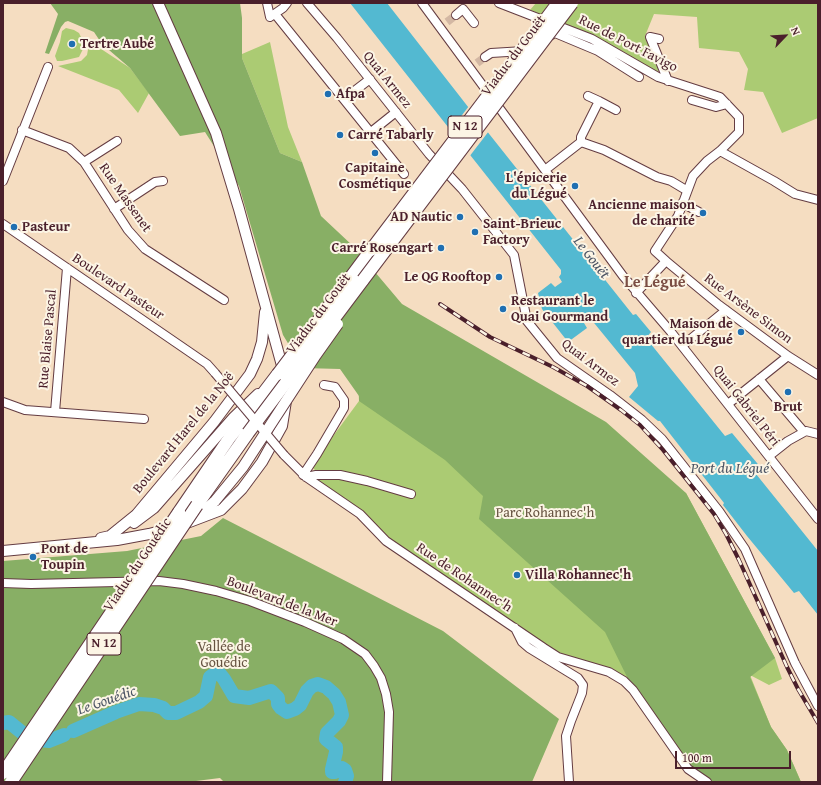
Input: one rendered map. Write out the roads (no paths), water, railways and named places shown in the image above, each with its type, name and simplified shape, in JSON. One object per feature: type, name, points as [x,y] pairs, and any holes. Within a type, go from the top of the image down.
[{"type":"highway","name":"Viaduc du Gouët","points":[[241,425],[558,3]]},
{"type":"highway","name":"Viaduc du Gouët","points":[[241,425],[363,280],[572,3]]},
{"type":"highway","name":"Viaduc du Gouédic","points":[[11,782],[197,505],[241,425]]},
{"type":"highway","name":"Viaduc du Gouédic","points":[[3,773],[178,512],[241,425]]},
{"type":"main road","points":[[3,551],[80,544],[149,534],[179,526],[221,510],[242,489],[262,462],[282,426],[286,402],[285,378],[239,209],[216,133],[158,3]]},
{"type":"main road","points":[[114,538],[195,512],[215,501],[243,467],[338,324],[363,280]]},
{"type":"main road","name":"Boulevard Harel de la Noë","points":[[114,538],[136,515],[214,422],[250,374],[257,359],[262,342],[265,306]]},
{"type":"main road","points":[[114,538],[154,508],[241,425]]},
{"type":"street","points":[[266,3],[270,17],[287,3]]},
{"type":"street","name":"Quai Gabriel Péri","points":[[422,3],[444,25],[470,68],[567,202],[636,293],[671,332],[818,519]]},
{"type":"street","name":"Rue de Port Favigo","points":[[499,3],[592,38],[658,77],[720,97],[739,117],[739,132],[720,151]]},
{"type":"street","name":"Quai Armez","points":[[310,5],[433,158],[462,189],[514,254],[527,322],[557,358],[615,399],[642,420],[662,439],[719,511],[744,549],[795,663],[818,706]]},
{"type":"street","points":[[456,14],[463,9],[474,23]]},
{"type":"street","points":[[275,14],[404,174]]},
{"type":"street","points":[[485,57],[491,53],[523,52],[555,33],[598,51],[639,77]]},
{"type":"street","points":[[659,39],[650,37],[668,81]]},
{"type":"street","points":[[470,68],[477,63]]},
{"type":"street","points":[[3,181],[48,67]]},
{"type":"street","points":[[344,99],[370,79]]},
{"type":"street","points":[[588,96],[616,110]]},
{"type":"street","points":[[692,100],[716,107],[727,104]]},
{"type":"street","points":[[581,142],[580,137],[599,101]]},
{"type":"street","points":[[371,132],[396,112]]},
{"type":"street","name":"Rue Massenet","points":[[22,130],[69,148],[84,162],[128,230],[145,249],[224,300]]},
{"type":"street","points":[[84,162],[117,141]]},
{"type":"street","points":[[545,170],[581,142]]},
{"type":"street","points":[[581,142],[604,150],[657,177],[671,181],[686,190]]},
{"type":"street","points":[[636,293],[666,261],[655,251],[678,216],[686,190],[693,176],[707,161],[720,151],[795,194],[818,200]]},
{"type":"street","points":[[114,208],[155,182],[163,181]]},
{"type":"street","points":[[682,203],[699,212]]},
{"type":"street","name":"Boulevard Pasteur","points":[[3,224],[207,364],[215,373]]},
{"type":"street","name":"Rue Arsène Simon","points":[[666,261],[726,310],[788,356],[818,374]]},
{"type":"street","name":"Rue Blaise Pascal","points":[[55,412],[67,268]]},
{"type":"street","points":[[682,346],[726,310]]},
{"type":"street","points":[[728,404],[788,356]]},
{"type":"street","name":"Rue de Rohannec'h","points":[[215,373],[284,455],[304,476],[360,514],[386,541],[558,657],[609,672],[624,681],[633,690],[688,769],[707,782]]},
{"type":"street","points":[[759,379],[804,432]]},
{"type":"street","points":[[304,476],[344,408],[344,400],[335,387],[324,385]]},
{"type":"street","points":[[3,402],[25,410],[144,419]]},
{"type":"street","points":[[769,456],[788,441],[806,431],[818,434]]},
{"type":"street","points":[[304,476],[316,474],[340,475],[411,494]]},
{"type":"street","name":"Boulevard de la Mer","points":[[3,583],[31,584],[159,581],[183,584],[216,591],[250,601],[305,622],[343,639],[365,654],[381,678],[386,694],[390,712],[387,782]]},
{"type":"street","points":[[515,628],[522,642],[529,648],[578,678],[583,685],[582,693],[566,736],[568,782]]},
{"type":"water","name":"Port du Légué","points":[[350,3],[387,3],[633,315],[636,314],[651,332],[646,338],[725,436],[732,433],[762,469],[756,474],[818,551],[818,615],[799,591],[794,593],[747,536],[723,505],[724,503],[660,421],[658,421],[629,397],[638,386],[635,373],[590,318],[584,323],[587,328],[568,342],[542,309],[538,293],[551,283],[555,287],[562,282],[559,277],[561,270]]},
{"type":"waterway","name":"Le Gouédic","points":[[73,731],[116,712],[139,704],[154,705],[163,708],[168,713],[176,713],[199,702],[206,696],[210,677],[216,673],[220,674],[224,679],[234,696],[249,698],[271,691],[278,698],[278,704],[281,708],[287,712],[300,705],[307,691],[312,686],[318,684],[326,687],[334,694],[339,702],[342,715],[339,721],[327,733],[326,739],[336,747],[332,772],[342,768],[345,770],[347,776],[345,782]]},
{"type":"waterway","name":"Le Gouédic","points":[[3,723],[9,722],[30,739],[49,741],[64,735]]},
{"type":"tunnel","points":[[447,22],[456,15]]},
{"type":"tunnel","points":[[477,63],[485,57]]},
{"type":"railway","points":[[440,304],[490,337],[553,367],[587,386],[640,425],[663,450],[714,514],[726,534],[787,667],[818,723]]},
{"type":"place","name":"Tertre Aubé","points":[[72,44]]},
{"type":"place","name":"Afpa","points":[[328,94]]},
{"type":"place","name":"Carré Tabarly","points":[[340,135]]},
{"type":"place","name":"Capitaine Cosmétique","points":[[375,153]]},
{"type":"place","name":"L'épicerie du Légué","points":[[575,186]]},
{"type":"place","name":"Ancienne maison de charité","points":[[703,213]]},
{"type":"place","name":"AD Nautic","points":[[460,217]]},
{"type":"place","name":"Pasteur","points":[[14,227]]},
{"type":"place","name":"Saint-Brieuc Factory","points":[[475,232]]},
{"type":"place","name":"Carré Rosengart","points":[[441,248]]},
{"type":"place","name":"Le QG Rooftop","points":[[499,277]]},
{"type":"place","name":"Restaurant le Quai Gourmand","points":[[503,309]]},
{"type":"place","name":"Maison de quartier du Légué","points":[[741,332]]},
{"type":"place","name":"Brut","points":[[788,392]]},
{"type":"place","name":"Pont de Toupin","points":[[33,557]]},
{"type":"place","name":"Villa Rohannec'h","points":[[517,575]]},
{"type":"district","name":"Le Légué","points":[[655,283]]},
{"type":"water label","name":"Le Gouët","points":[[591,258]]},
{"type":"park label","name":"Parc Rohannec'h","points":[[545,513]]},
{"type":"park label","name":"Vallée de Gouédic","points":[[224,656]]}]
